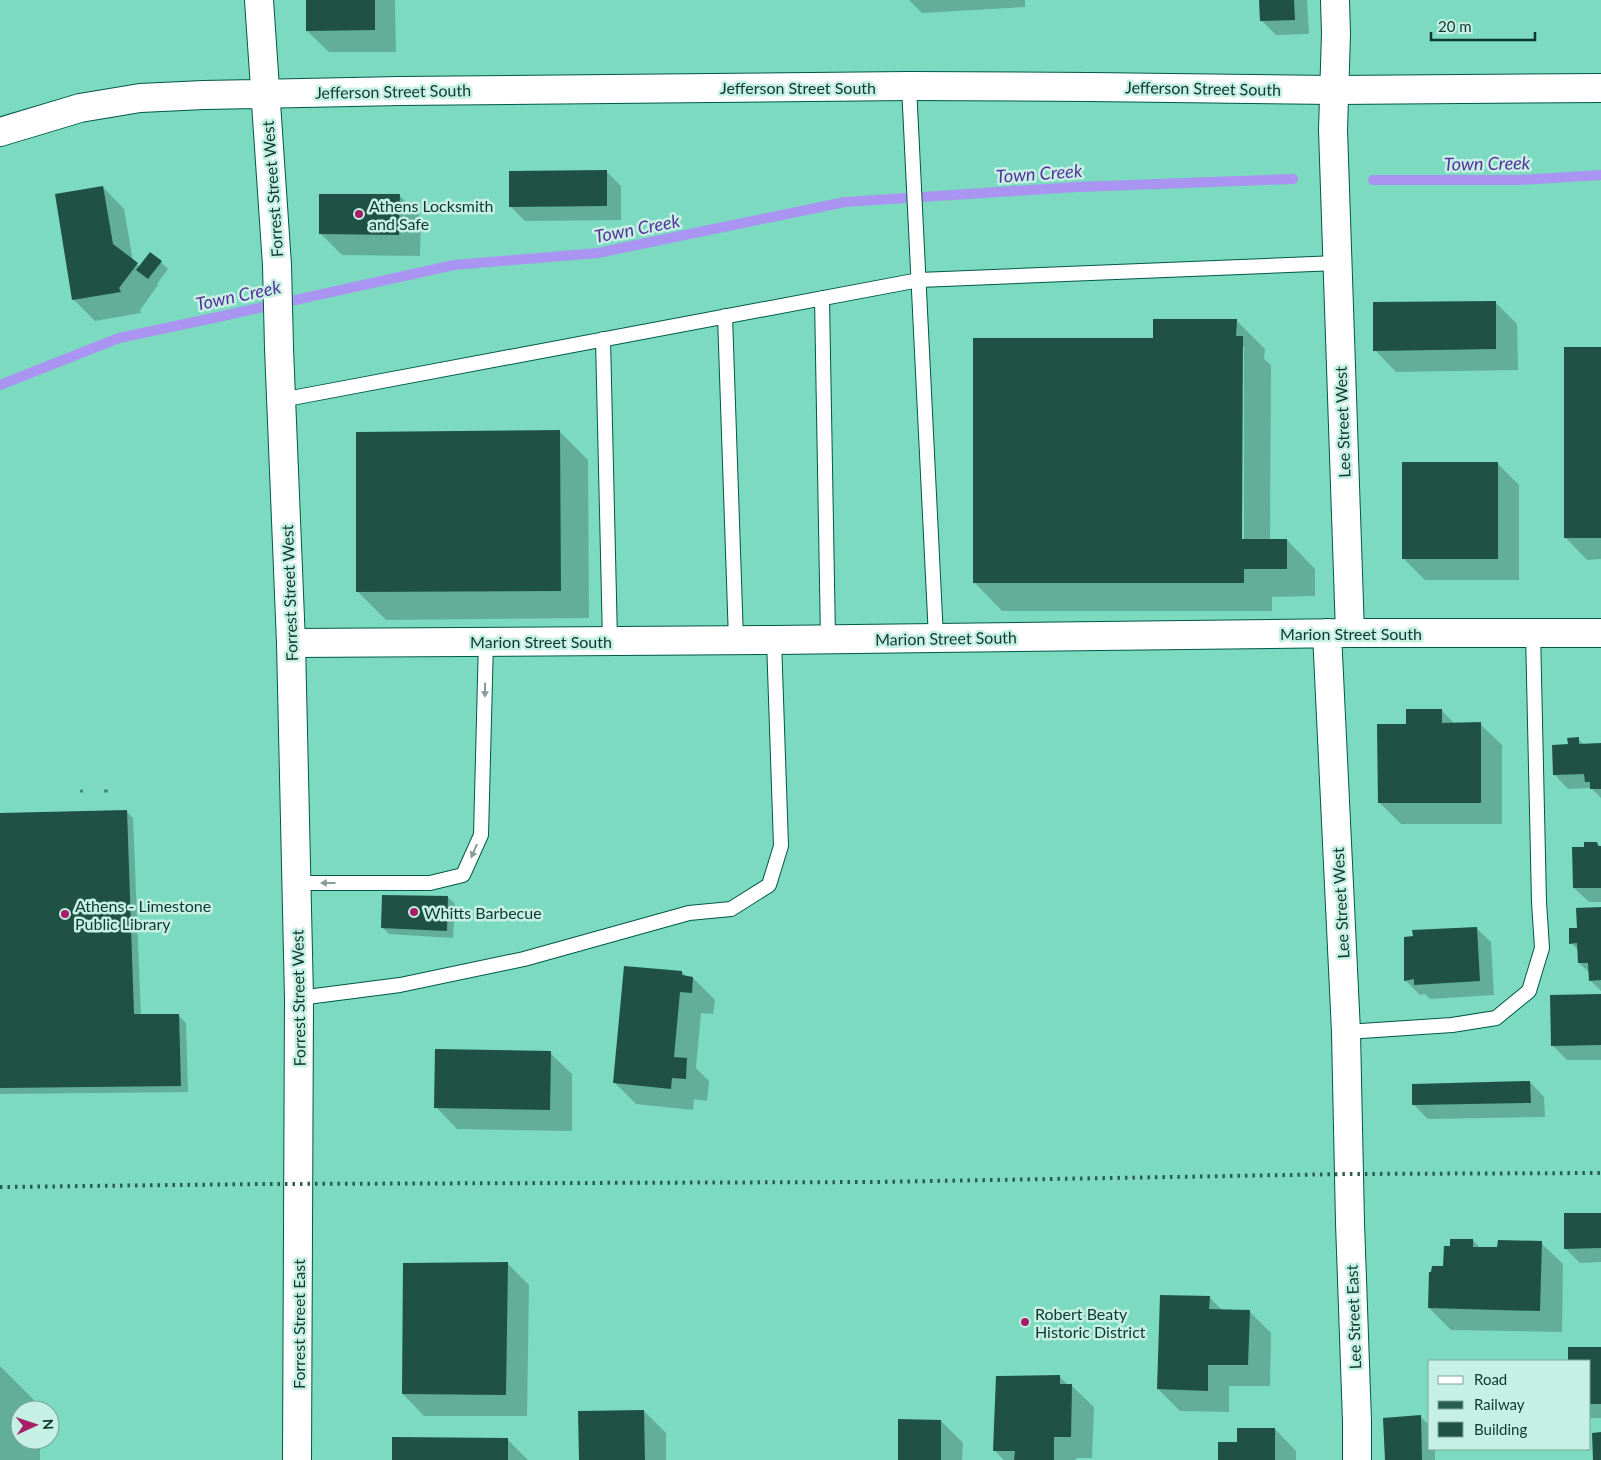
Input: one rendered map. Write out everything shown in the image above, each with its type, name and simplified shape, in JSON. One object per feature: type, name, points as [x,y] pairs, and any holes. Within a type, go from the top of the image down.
[{"type":"main road","name":"Forrest Street West","points":[[259,0],[277,265],[292,643],[299,998],[299,1187]]},
{"type":"main road","points":[[1335,0],[1335,90]]},
{"type":"main road","name":"Jefferson Street South","points":[[0,132],[80,108],[140,98],[266,94],[909,86],[1335,90],[1601,88]]},
{"type":"main road","name":"Lee Street West","points":[[1335,90],[1333,130],[1337,262],[1338,633],[1349,1174]]},
{"type":"main road","name":"Marion Street South","points":[[292,643],[774,640],[1338,633],[1601,633]]},
{"type":"main road","name":"Lee Street East","points":[[1349,1174],[1357,1460]]},
{"type":"main road","name":"Forrest Street East","points":[[297,1460],[299,1187]]},
{"type":"lane","points":[[909,86],[936,638]]},
{"type":"lane","points":[[281,400],[918,280],[1337,262]]},
{"type":"lane","points":[[822,298],[828,639]]},
{"type":"lane","points":[[725,316],[736,640]]},
{"type":"lane","points":[[603,339],[610,641]]},
{"type":"lane","points":[[1346,1032],[1452,1025],[1496,1018],[1529,991],[1542,948],[1539,902],[1533,632]]},
{"type":"lane","points":[[299,998],[400,985],[524,959],[689,913],[731,909],[769,886],[781,846],[774,640]]},
{"type":"lane","points":[[297,883],[430,883],[464,875],[481,835],[486,641]]},
{"type":"path","points":[[104,791],[110,790]]},
{"type":"building","points":[[306,0],[375,0],[375,30],[306,31]]},
{"type":"building","points":[[1259,0],[1294,0],[1295,20],[1260,21]]},
{"type":"building","points":[[607,170],[607,206],[509,207],[509,171]]},
{"type":"building","points":[[103,186],[113,244],[138,263],[119,288],[121,292],[72,300],[55,194]]},
{"type":"building","name":"Athens Locksmith and Safe","points":[[319,194],[400,194],[399,235],[319,234]]},
{"type":"building","points":[[150,252],[162,261],[148,279],[136,270]]},
{"type":"building","points":[[1496,301],[1496,349],[1373,351],[1373,302]]},
{"type":"building","points":[[1153,319],[1237,319],[1236,336],[1243,336],[1242,539],[1287,539],[1287,569],[1244,569],[1244,583],[973,583],[973,338],[1153,338]]},
{"type":"building","points":[[1564,347],[1601,347],[1601,538],[1564,538]]},
{"type":"building","points":[[560,430],[561,591],[356,592],[356,432]]},
{"type":"building","points":[[1402,462],[1498,462],[1498,559],[1402,559]]},
{"type":"building","points":[[1406,709],[1442,709],[1442,723],[1481,722],[1481,803],[1378,803],[1377,724],[1406,724]]},
{"type":"building","points":[[1579,737],[1579,744],[1601,743],[1601,789],[1590,789],[1590,782],[1585,782],[1584,774],[1553,775],[1552,745],[1568,744],[1567,738]]},
{"type":"building","name":"Athens - Limestone Public Library","points":[[127,810],[134,1014],[179,1014],[181,1086],[0,1088],[0,813]]},
{"type":"building","points":[[1584,842],[1597,842],[1598,846],[1601,846],[1601,888],[1573,888],[1572,847],[1584,847]]},
{"type":"building","name":"Whitts Barbecue","points":[[382,895],[448,896],[447,931],[381,928]]},
{"type":"building","points":[[1601,907],[1601,980],[1589,981],[1588,963],[1578,963],[1577,943],[1569,944],[1569,928],[1577,928],[1576,908]]},
{"type":"building","points":[[1477,927],[1480,981],[1414,985],[1414,979],[1404,981],[1404,937],[1413,936],[1412,930]]},
{"type":"building","points":[[624,966],[682,971],[682,975],[693,977],[692,993],[680,992],[674,1057],[687,1058],[686,1079],[672,1078],[671,1089],[613,1083]]},
{"type":"building","points":[[1601,994],[1601,1045],[1551,1046],[1550,995]]},
{"type":"building","points":[[435,1049],[551,1051],[550,1110],[434,1108]]},
{"type":"building","points":[[1530,1081],[1531,1103],[1412,1105],[1412,1084]]},
{"type":"building","points":[[1564,1213],[1601,1213],[1601,1248],[1564,1249]]},
{"type":"building","points":[[1450,1239],[1473,1239],[1473,1247],[1497,1247],[1498,1240],[1542,1241],[1540,1311],[1428,1308],[1429,1272],[1431,1272],[1432,1266],[1443,1266],[1444,1246],[1450,1246]]},
{"type":"building","points":[[508,1262],[506,1395],[402,1394],[403,1263]]},
{"type":"building","points":[[1160,1295],[1210,1296],[1209,1309],[1250,1310],[1248,1365],[1208,1365],[1208,1391],[1157,1389]]},
{"type":"building","points":[[1568,1347],[1601,1347],[1601,1404],[1591,1404],[1591,1360],[1568,1360]]},
{"type":"building","points":[[1060,1375],[1060,1384],[1072,1384],[1071,1437],[1054,1437],[1054,1460],[1014,1460],[1015,1451],[993,1451],[996,1376]]},
{"type":"building","points":[[644,1410],[645,1460],[579,1460],[578,1411]]},
{"type":"building","points":[[1421,1415],[1422,1460],[1385,1460],[1383,1418]]},
{"type":"building","points":[[898,1419],[941,1420],[941,1460],[898,1460]]},
{"type":"building","points":[[1237,1428],[1275,1428],[1275,1460],[1218,1460],[1218,1442],[1237,1442]]},
{"type":"building","points":[[1601,1432],[1601,1460],[1593,1460],[1592,1433]]},
{"type":"building","points":[[392,1437],[508,1438],[508,1460],[392,1460]]},
{"type":"waterway","name":"Town Creek","points":[[1373,180],[1518,180],[1601,175]]},
{"type":"waterway","name":"Town Creek","points":[[0,385],[119,338],[454,265],[598,253],[845,202],[1077,187],[1293,179]]},
{"type":"railway","points":[[0,1187],[873,1182],[1349,1174],[1601,1173]]},
{"type":"place","name":"Athens Locksmith and Safe","points":[[359,214]]},
{"type":"place","name":"Whitts Barbecue","points":[[414,912]]},
{"type":"place","name":"Athens - Limestone Public Library","points":[[65,914]]},
{"type":"place","name":"Robert Beaty Historic District","points":[[1025,1322]]}]
